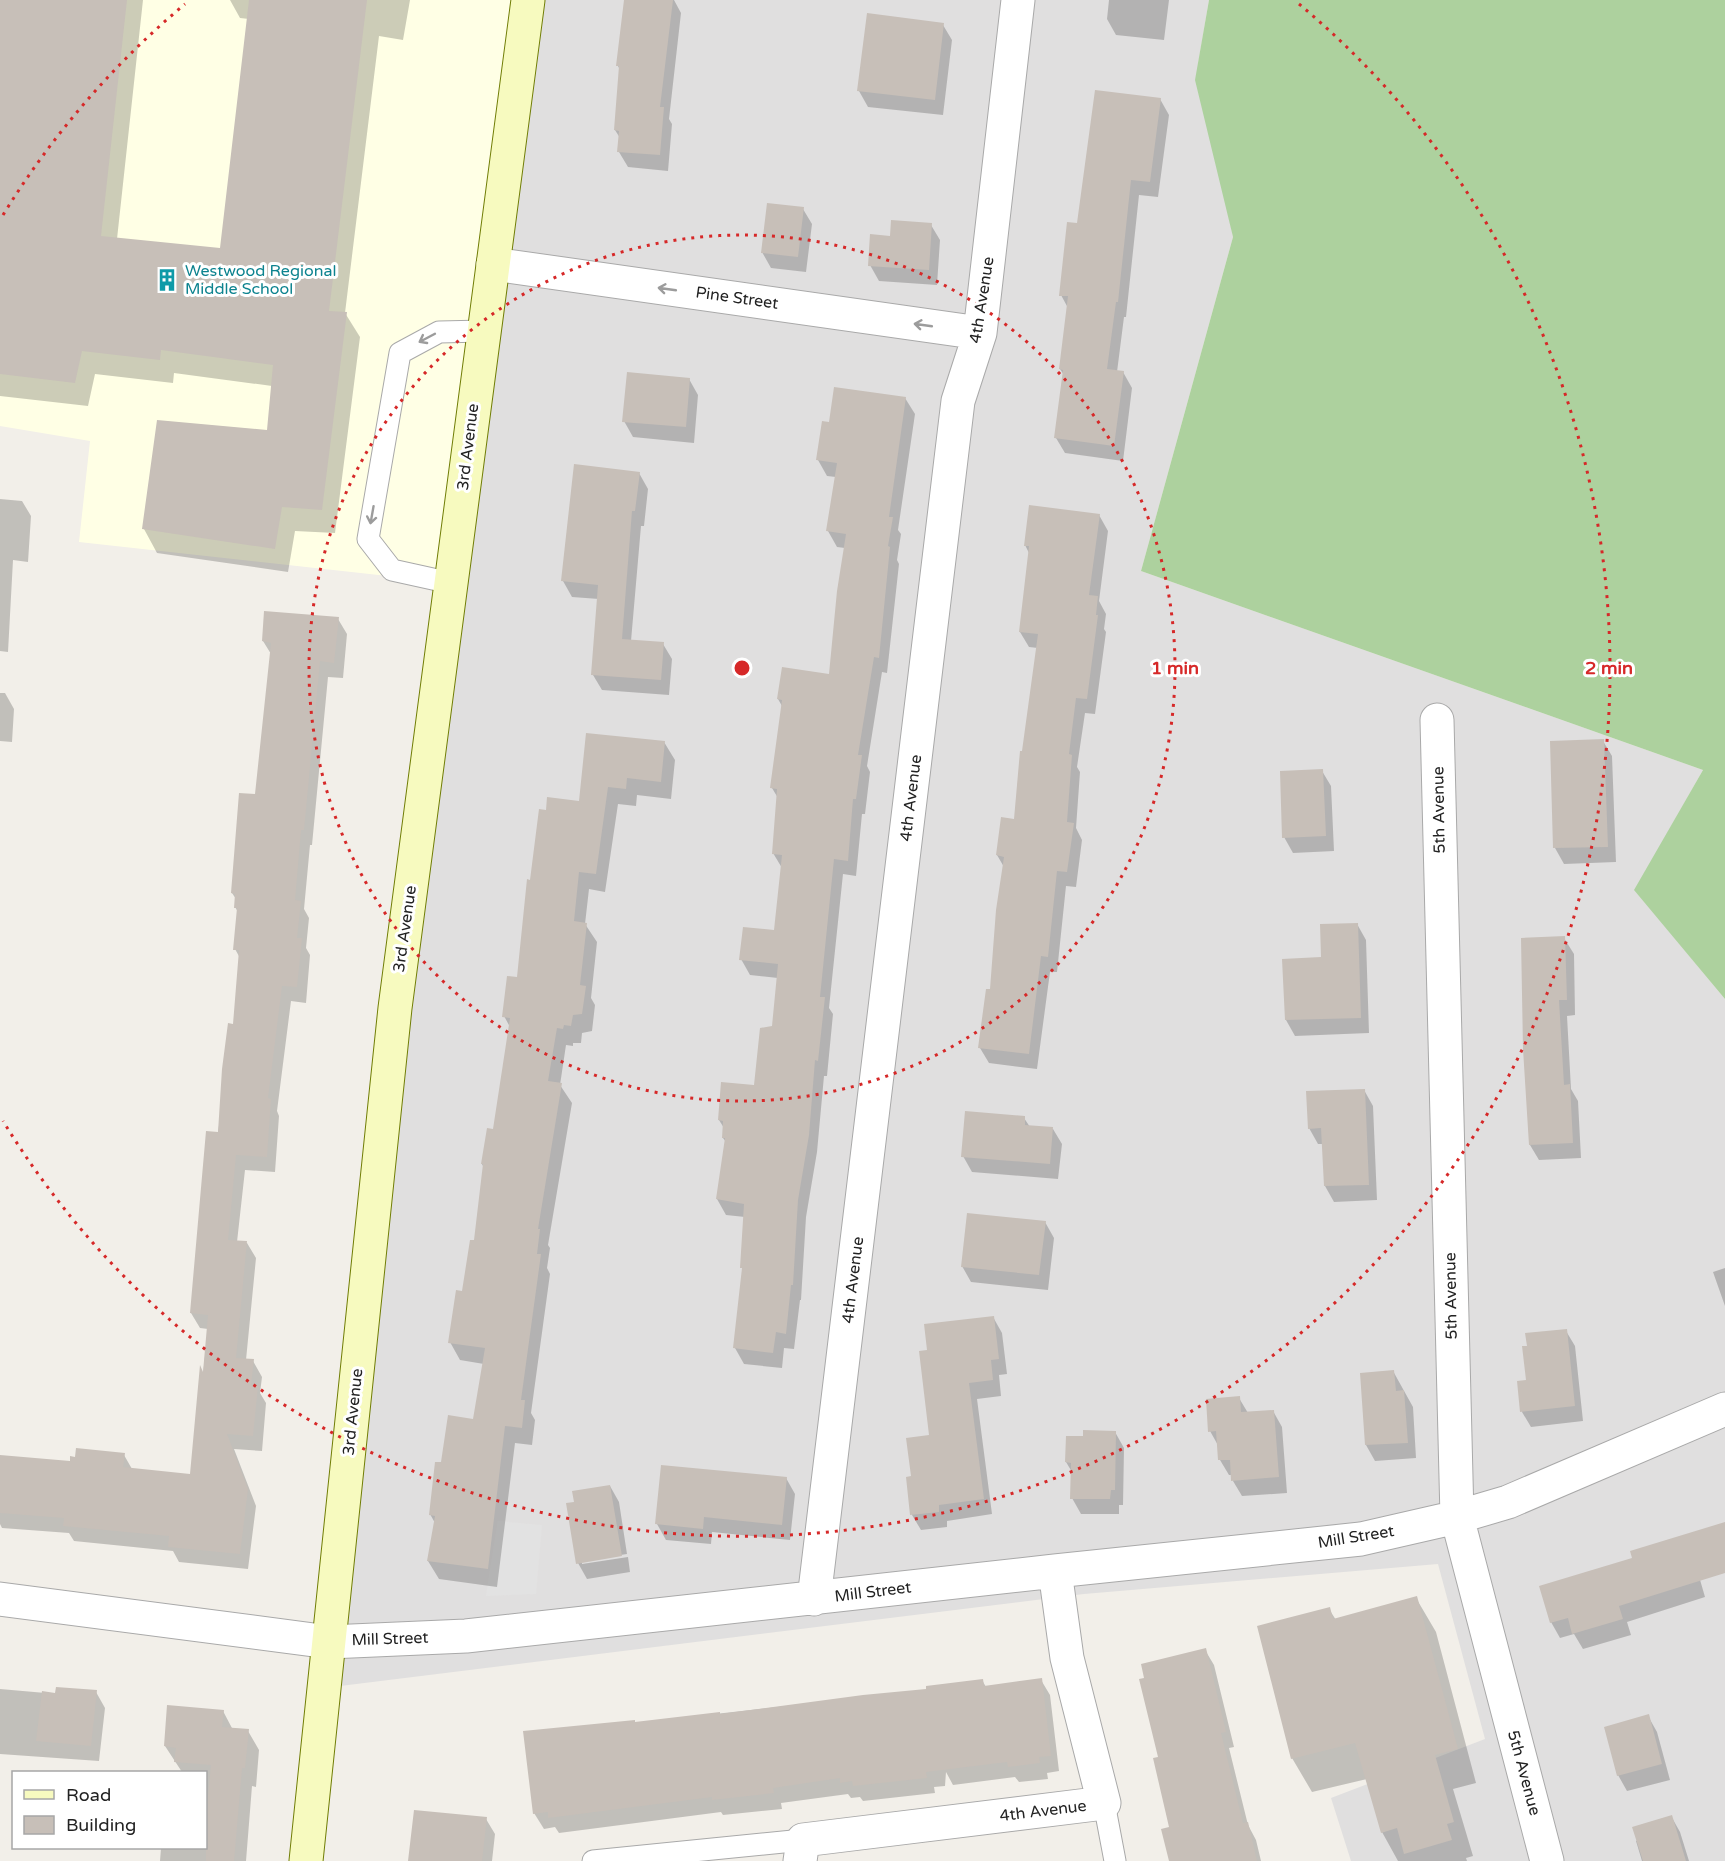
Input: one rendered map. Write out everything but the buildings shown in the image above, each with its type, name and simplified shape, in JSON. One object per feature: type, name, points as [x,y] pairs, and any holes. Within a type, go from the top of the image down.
[{"type":"main road","name":"3rd Avenue","points":[[306,1861],[393,1019],[528,0]]},
{"type":"street","name":"4th Avenue","points":[[814,1599],[958,401],[981,333],[1018,0]]},
{"type":"street","name":"Pine Street","points":[[493,264],[981,333]]},
{"type":"street","name":"5th Avenue","points":[[1437,720],[1457,1517],[1547,1861]]},
{"type":"street","name":"Mill Street","points":[[0,1599],[329,1642],[466,1636],[1360,1539],[1457,1517],[1508,1502],[1725,1409]]},
{"type":"street","name":"4th Avenue","points":[[801,1851],[1104,1803],[1067,1658],[1055,1571]]},
{"type":"lane","points":[[451,582],[392,570],[368,539],[400,352],[439,332],[484,331]]},
{"type":"lane","points":[[1104,1803],[1115,1861]]},
{"type":"lane","points":[[593,1861],[801,1851]]},
{"type":"shaded area","points":[[0,0],[528,0],[451,583],[79,542],[90,441],[0,426]]},
{"type":"shaded area","points":[[528,0],[1209,0],[1198,64],[1233,237],[1141,571],[1703,770],[1635,890],[1725,999],[1725,1861],[1351,1861],[1331,1798],[1485,1739],[1438,1564],[1084,1594],[324,1688]]},
{"type":"shaded area","points":[[498,1521],[542,1525],[536,1594],[486,1596]]},
{"type":"green space","points":[[1209,0],[1725,0],[1725,999],[1634,890],[1703,770],[1141,571],[1233,237],[1195,80]]},
{"type":"place","name":"Westwood Regional Middle School","points":[[167,280]]}]
